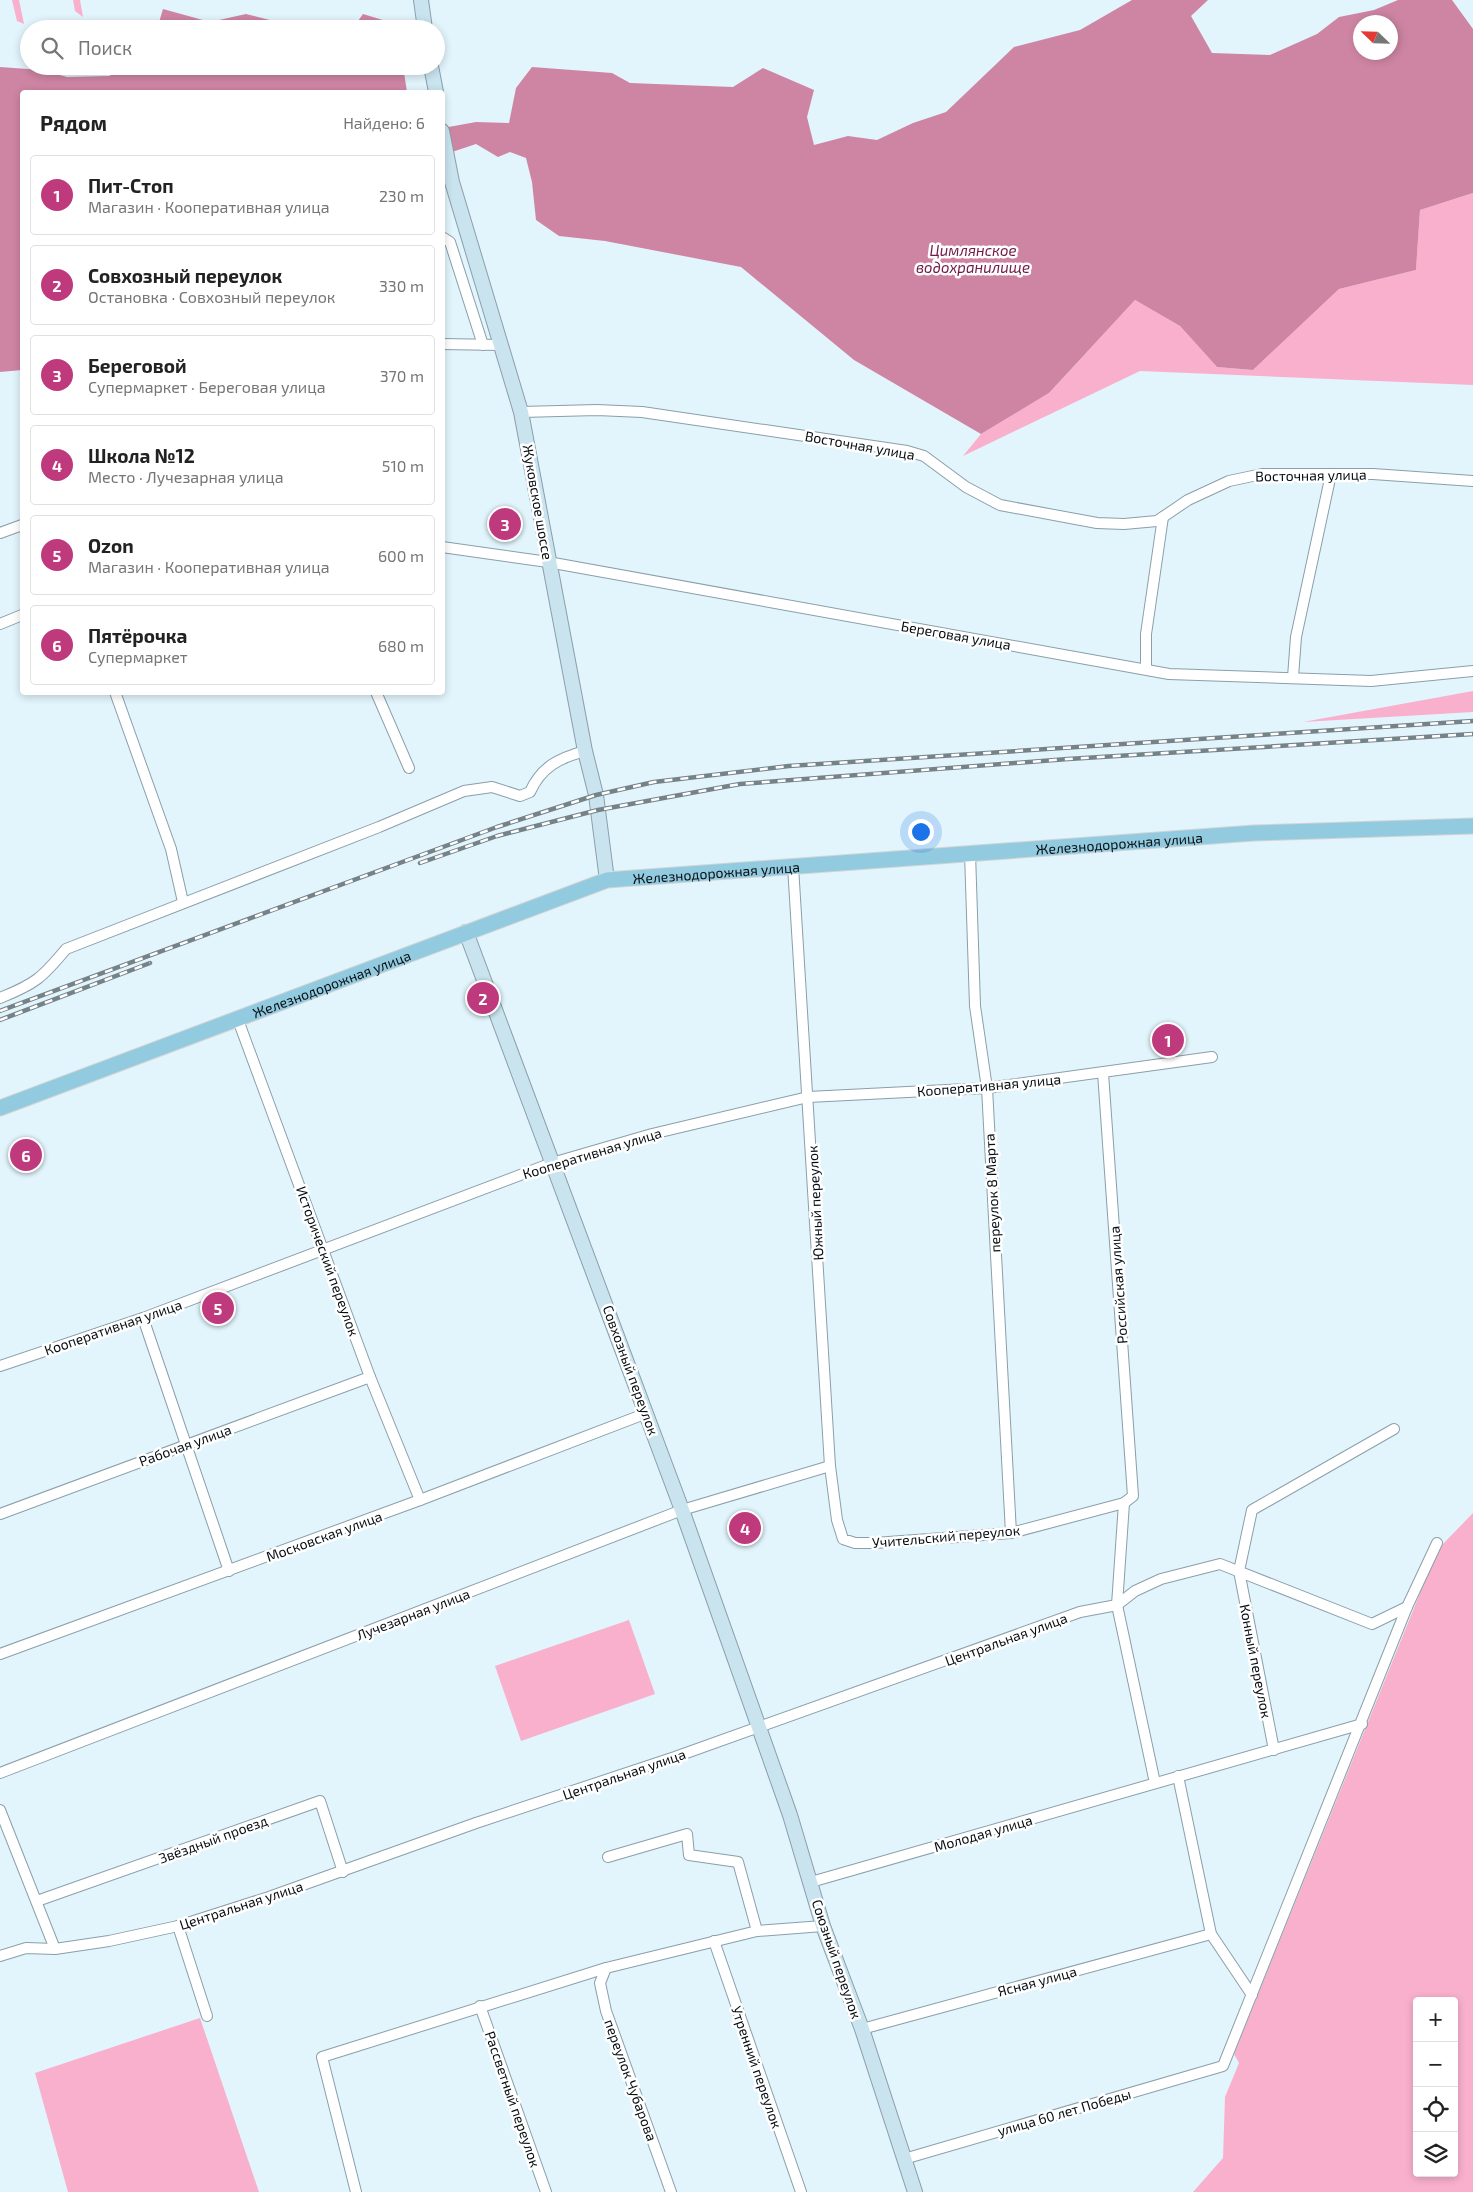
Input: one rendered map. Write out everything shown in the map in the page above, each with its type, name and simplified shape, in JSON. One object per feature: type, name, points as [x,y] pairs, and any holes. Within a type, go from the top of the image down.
[{"type":"main road","name":"Железнодорожная улица","points":[[0,1108],[607,880],[1254,833],[1473,826]]},
{"type":"street","points":[[420,0],[423,20]]},
{"type":"street","points":[[433,75],[436,90]]},
{"type":"street","name":"Жуковское шоссе","points":[[445,146],[452,182],[521,412],[585,751],[596,795],[607,880]]},
{"type":"street","points":[[445,239],[450,242],[483,345]]},
{"type":"street","points":[[445,344],[500,345]]},
{"type":"street","name":"Восточная улица","points":[[521,412],[597,410],[642,412],[907,451],[924,456],[966,487],[1000,505],[1097,522],[1124,524],[1158,522],[1188,500],[1239,478],[1262,474],[1373,474],[1473,481]]},
{"type":"street","points":[[1293,677],[1296,637],[1330,474]]},
{"type":"street","points":[[1146,669],[1146,634],[1163,517]]},
{"type":"street","points":[[0,533],[20,526]]},
{"type":"street","name":"Береговая улица","points":[[445,547],[548,562],[1169,674],[1371,681],[1473,671]]},
{"type":"street","points":[[0,624],[20,616]]},
{"type":"street","points":[[116,695],[171,848],[183,902]]},
{"type":"street","points":[[377,695],[409,768]]},
{"type":"street","points":[[0,998],[30,985],[44,976],[66,949],[379,827],[464,791],[492,787],[520,796],[530,792],[535,781],[547,767],[560,758],[585,751]]},
{"type":"street","name":"переулок 8 Марта","points":[[970,853],[975,1006],[986,1088],[1011,1533]]},
{"type":"street","name":"Южный переулок","points":[[793,866],[830,1466],[837,1520],[843,1539]]},
{"type":"street","name":"Совхозный переулок","points":[[466,932],[647,1413],[757,1727]]},
{"type":"street","name":"Исторический переулок","points":[[238,1020],[370,1376],[420,1500]]},
{"type":"street","name":"Кооперативная улица","points":[[0,1366],[143,1318],[552,1163],[652,1134],[808,1097],[986,1088],[1103,1074],[1212,1057]]},
{"type":"street","name":"Российская улица","points":[[1103,1074],[1133,1496]]},
{"type":"street","points":[[143,1318],[229,1571]]},
{"type":"street","name":"Рабочая улица","points":[[0,1514],[370,1376]]},
{"type":"street","name":"Московская улица","points":[[0,1654],[420,1500],[647,1413]]},
{"type":"street","points":[[1239,1571],[1252,1510],[1394,1429]]},
{"type":"street","name":"Лучезарная улица","points":[[0,1773],[682,1510],[830,1466]]},
{"type":"street","name":"Учительский переулок","points":[[843,1539],[855,1543],[875,1543],[1011,1533],[1124,1503],[1133,1496]]},
{"type":"street","points":[[1124,1503],[1117,1605],[1155,1784]]},
{"type":"street","points":[[1252,1995],[1362,1724],[1407,1607],[1437,1543]]},
{"type":"street","name":"Центральная улица","points":[[0,1956],[26,1948],[55,1949],[109,1941],[178,1926],[343,1872],[432,1838],[676,1757],[1080,1612],[1117,1605],[1135,1591],[1161,1579],[1220,1564],[1372,1624],[1407,1607]]},
{"type":"street","name":"Конный переулок","points":[[1239,1571],[1274,1750]]},
{"type":"street","name":"Молодая улица","points":[[811,1882],[1362,1724]]},
{"type":"street","name":"Союзный переулок","points":[[757,1727],[790,1815],[823,1926],[862,2029],[915,2192]]},
{"type":"street","points":[[1178,1776],[1211,1934],[1252,1995]]},
{"type":"street","name":"Звёздный проезд","points":[[36,1901],[320,1801],[343,1872]]},
{"type":"street","points":[[0,1810],[55,1949]]},
{"type":"street","points":[[608,1857],[687,1834],[689,1855],[738,1862],[758,1931]]},
{"type":"street","points":[[178,1926],[207,2016]]},
{"type":"street","points":[[356,2192],[322,2057],[606,1968],[758,1931],[823,1926]]},
{"type":"street","name":"Ясная улица","points":[[862,2029],[1211,1934]]},
{"type":"street","name":"Утренний переулок","points":[[714,1941],[801,2192]]},
{"type":"street","name":"переулок Чубарова","points":[[606,1968],[600,1983],[606,2011],[671,2192]]},
{"type":"street","name":"улица 60 лет Победы","points":[[904,2159],[1223,2066],[1252,1995]]},
{"type":"street","name":"Рассветный переулок","points":[[480,2006],[546,2192]]},
{"type":"shaded area","points":[[12,0],[19,0],[23,20],[20,20],[20,22],[17,21]]},
{"type":"shaded area","points":[[73,0],[80,0],[83,17],[75,11]]},
{"type":"shaded area","points":[[1473,193],[1473,385],[1140,371],[963,456],[981,434],[1049,393],[1135,300],[1180,326],[1217,367],[1253,370],[1339,289],[1416,270],[1420,210]]},
{"type":"shaded area","points":[[1473,691],[1473,712],[1303,722]]},
{"type":"shaded area","points":[[1473,1513],[1473,2192],[1193,2192],[1223,2158],[1225,2097],[1239,2063],[1234,2054],[1433,1561],[1442,1545]]},
{"type":"shaded area","points":[[629,1620],[655,1694],[521,1741],[495,1666]]},
{"type":"shaded area","points":[[200,2018],[259,2192],[68,2192],[35,2073]]},
{"type":"water","name":"Цимлянское водохранилище","points":[[1132,0],[1208,0],[1191,16],[1212,53],[1270,55],[1317,34],[1339,17],[1374,10],[1398,0],[1452,0],[1473,29],[1473,193],[1420,210],[1416,270],[1339,289],[1253,370],[1217,367],[1180,326],[1135,300],[1049,393],[981,434],[854,360],[741,267],[605,241],[559,236],[536,220],[532,182],[526,158],[510,152],[498,157],[476,144],[445,154],[445,128],[476,122],[509,123],[516,88],[532,67],[612,73],[630,83],[733,87],[763,68],[814,90],[807,117],[814,145],[848,136],[877,140],[913,123],[946,112],[1014,47],[1080,30]]},
{"type":"water","points":[[163,9],[203,20],[160,20]]},
{"type":"water","points":[[246,14],[270,20],[219,20]]},
{"type":"water","points":[[363,14],[383,20],[359,20]]},
{"type":"water","points":[[0,67],[20,68],[20,75],[404,75],[407,90],[20,90],[20,370],[0,372]]},
{"type":"railway","points":[[0,1011],[497,827],[596,795],[654,782],[789,766],[1473,721]]},
{"type":"railway","points":[[420,863],[497,836],[598,810],[740,784],[1068,759],[1473,734]]},
{"type":"railway","points":[[0,1020],[150,963]]},
{"type":"place","name":"Береговой","points":[[505,524]]},
{"type":"place","name":"Совхозный переулок","points":[[483,998]]},
{"type":"place","name":"Пит-Стоп","points":[[1168,1040]]},
{"type":"place","name":"Пятёрочка","points":[[26,1155]]},
{"type":"place","name":"Ozon","points":[[218,1308]]},
{"type":"place","name":"Школа №12","points":[[745,1528]]}]
